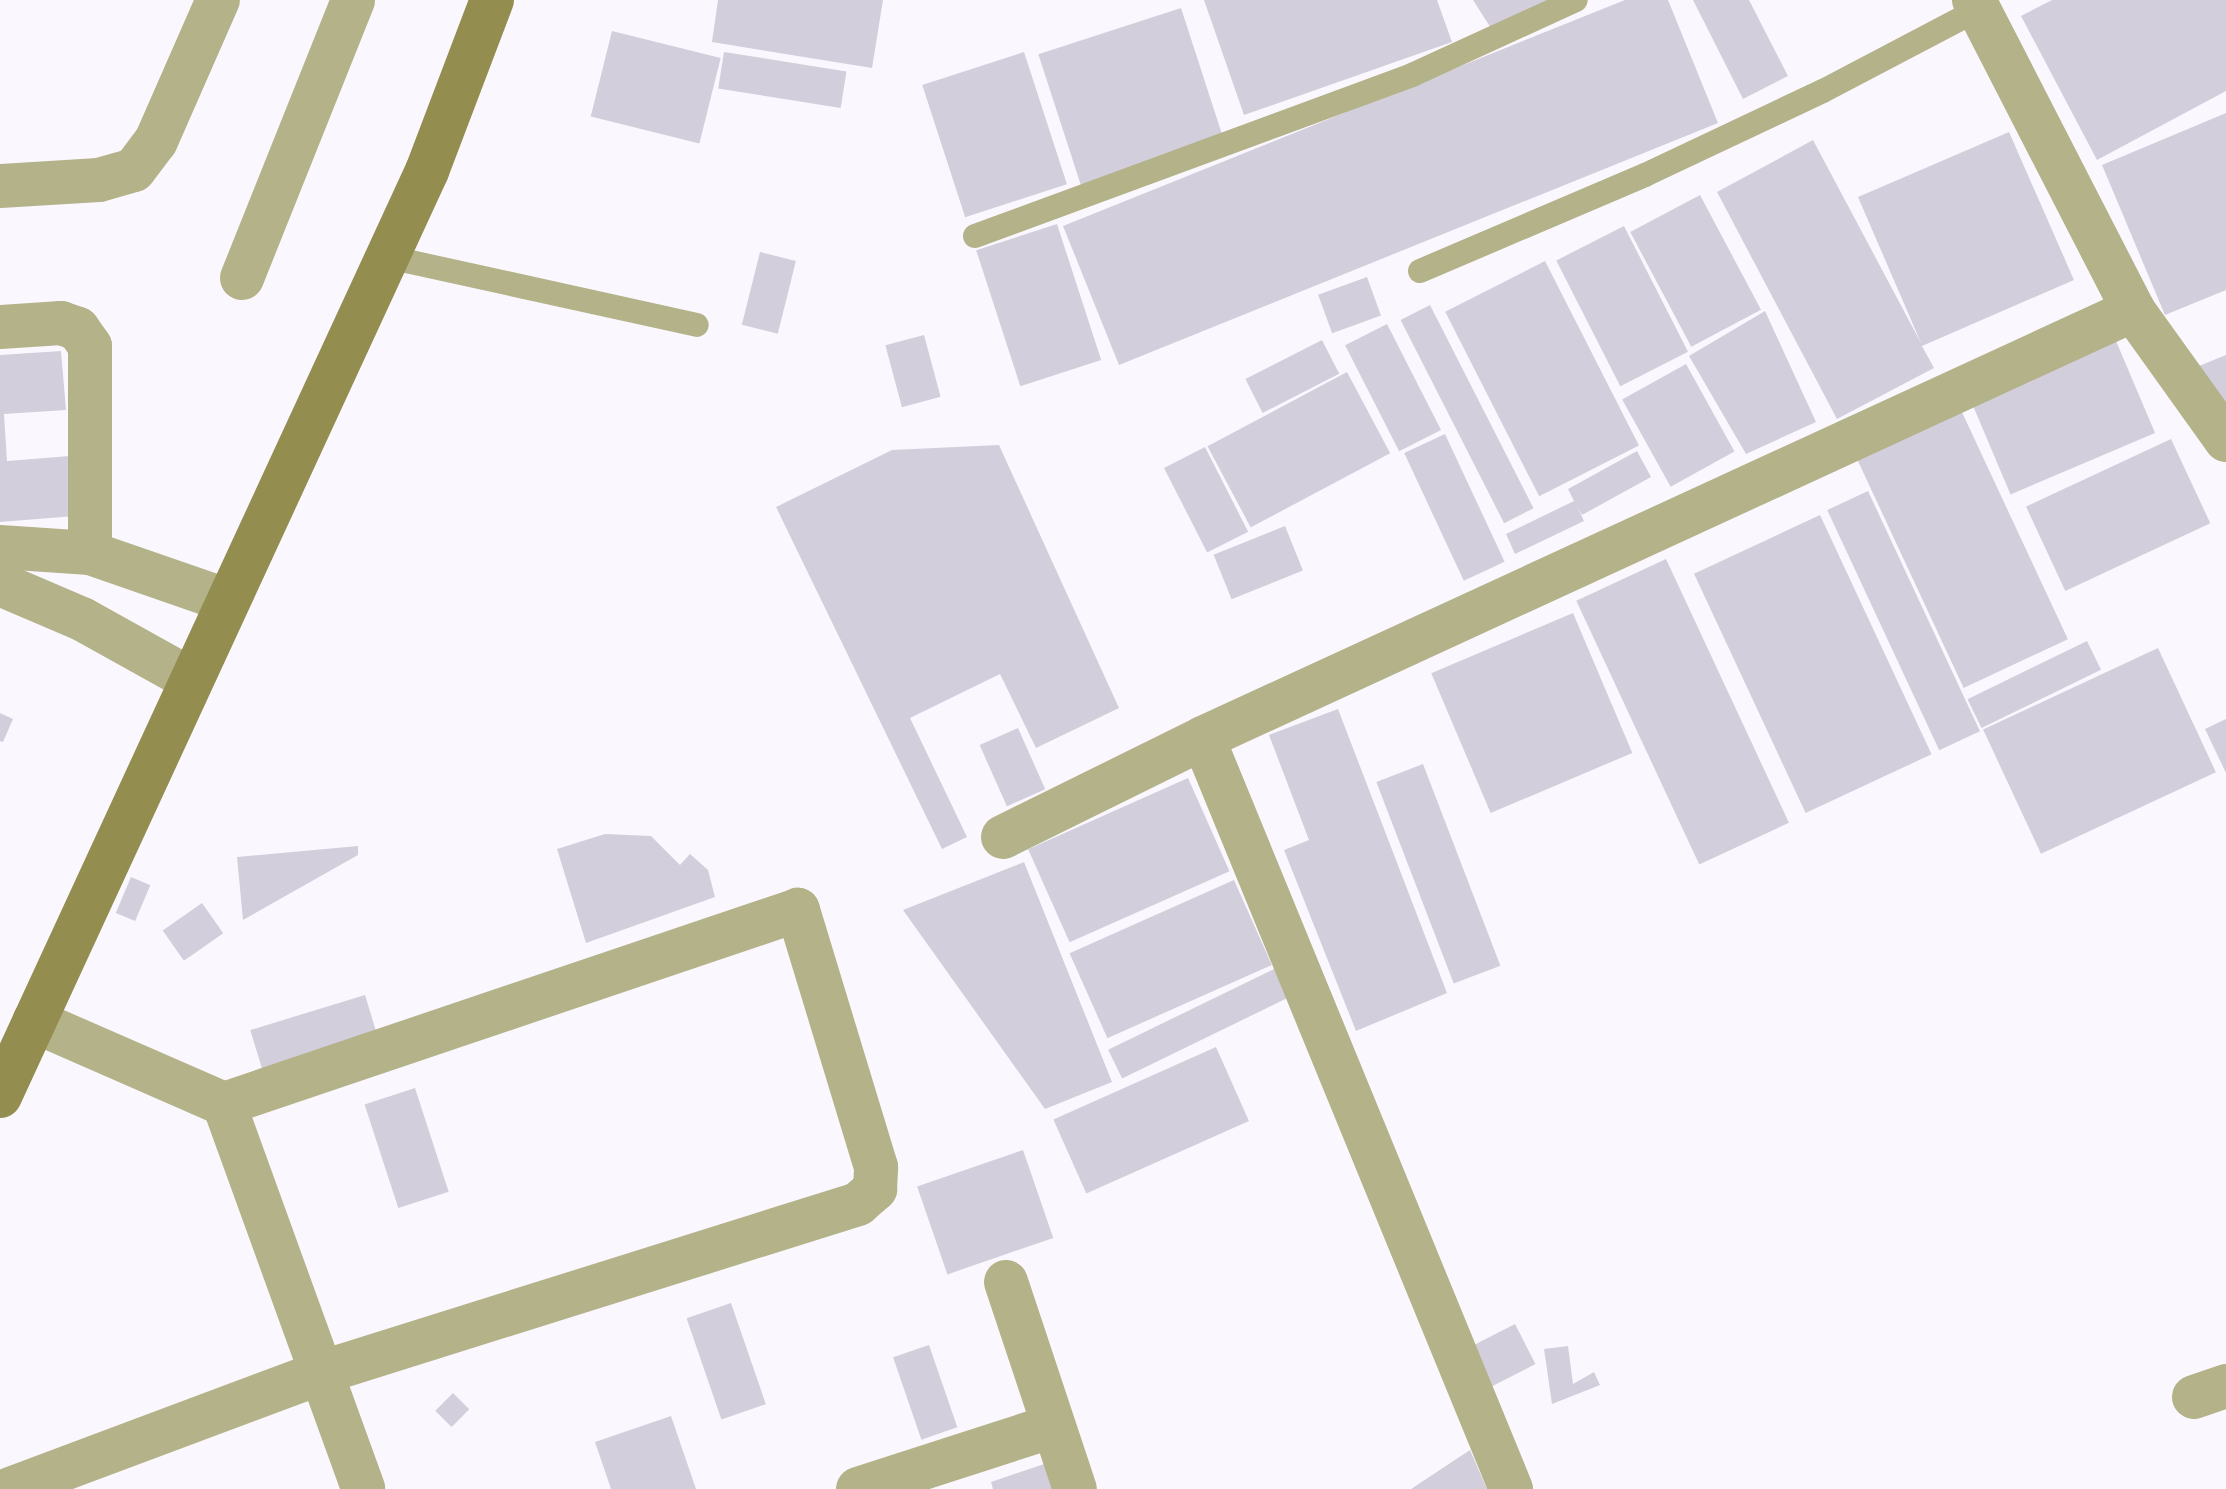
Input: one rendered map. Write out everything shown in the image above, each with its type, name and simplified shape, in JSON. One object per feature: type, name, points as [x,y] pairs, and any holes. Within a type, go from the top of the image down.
[{"type":"main road","points":[[0,1096],[226,600],[427,171],[492,0]]},
{"type":"street","points":[[0,186],[99,180],[134,170],[156,141],[218,0]]},
{"type":"street","points":[[242,278],[353,0]]},
{"type":"street","points":[[1977,5],[2133,310],[2226,440]]},
{"type":"street","points":[[1003,837],[1203,738],[2133,310]]},
{"type":"street","points":[[0,327],[61,323],[78,329],[90,346],[90,553]]},
{"type":"street","points":[[0,547],[90,553],[226,600]]},
{"type":"street","points":[[0,584],[82,619],[190,679]]},
{"type":"street","points":[[1203,738],[1511,1489]]},
{"type":"street","points":[[10,1489],[323,1372],[858,1204],[875,1189],[876,1167],[798,910],[224,1104],[34,1021]]},
{"type":"street","points":[[224,1104],[363,1489]]},
{"type":"street","points":[[1006,1282],[1075,1489]]},
{"type":"street","points":[[858,1489],[1053,1426]]},
{"type":"lane","points":[[975,236],[1412,75],[1576,0]]},
{"type":"lane","points":[[1420,271],[1645,175],[1823,91],[1977,5]]},
{"type":"lane","points":[[388,257],[697,325]]},
{"type":"building","points":[[718,0],[883,0],[872,68],[712,42]]},
{"type":"building","points":[[1204,0],[1437,0],[1452,42],[1244,115]]},
{"type":"building","points":[[1473,0],[1549,0],[1494,33]]},
{"type":"building","points":[[1625,0],[1668,0],[1718,123],[1119,365],[1063,226]]},
{"type":"building","points":[[1693,0],[1749,0],[1788,76],[1743,99]]},
{"type":"building","points":[[2052,0],[2226,0],[2226,91],[2097,160],[2021,16]]},
{"type":"building","points":[[1181,8],[1224,139],[1081,186],[1038,54]]},
{"type":"building","points":[[612,31],[721,58],[699,143],[591,116]]},
{"type":"building","points":[[724,52],[846,71],[841,108],[718,89]]},
{"type":"building","points":[[1024,52],[1067,184],[965,217],[922,85]]},
{"type":"building","points":[[2226,113],[2226,290],[2165,315],[2102,165]]},
{"type":"building","points":[[2009,132],[2074,280],[1922,346],[1934,368],[1837,419],[1717,192],[1813,140],[1921,343],[1858,197]]},
{"type":"building","points":[[1700,195],[1761,310],[1691,347],[1630,232]]},
{"type":"building","points":[[1057,224],[1101,360],[1020,386],[976,250]]},
{"type":"building","points":[[1624,226],[1688,352],[1620,386],[1556,261]]},
{"type":"building","points":[[760,252],[796,261],[778,334],[742,325]]},
{"type":"building","points":[[1545,261],[1639,445],[1539,496],[1445,312]]},
{"type":"building","points":[[1367,277],[1381,316],[1332,333],[1318,295]]},
{"type":"building","points":[[1430,305],[1534,508],[1504,523],[1401,320]]},
{"type":"building","points":[[1765,311],[1816,422],[1746,454],[1689,356]]},
{"type":"building","points":[[1387,324],[1441,430],[1399,451],[1345,345]]},
{"type":"building","points":[[924,335],[941,397],[902,407],[885,345]]},
{"type":"building","points":[[1322,340],[1339,374],[1263,413],[1245,379]]},
{"type":"building","points":[[2116,341],[2155,433],[2011,494],[1971,402]]},
{"type":"building","points":[[61,351],[66,410],[4,414],[7,461],[70,456],[75,516],[0,522],[0,355]]},
{"type":"building","points":[[2226,355],[2226,416],[2189,370]]},
{"type":"building","points":[[1686,364],[1734,451],[1671,487],[1622,399]]},
{"type":"building","points":[[1347,372],[1390,453],[1251,527],[1207,446]]},
{"type":"building","points":[[1961,410],[2068,639],[1964,688],[1857,459]]},
{"type":"building","points":[[1445,434],[1505,562],[1464,581],[1404,453]]},
{"type":"building","points":[[2171,439],[2210,523],[2065,591],[2026,507]]},
{"type":"building","points":[[999,445],[1119,708],[1036,748],[1000,674],[910,718],[967,837],[942,849],[776,507],[892,450]]},
{"type":"building","points":[[1205,447],[1248,532],[1207,553],[1164,468]]},
{"type":"building","points":[[1637,451],[1651,477],[1582,515],[1577,506],[1584,521],[1515,554],[1506,534],[1574,501],[1568,489]]},
{"type":"building","points":[[1868,491],[1980,731],[1939,750],[1827,510]]},
{"type":"building","points":[[1820,515],[1932,754],[1806,813],[1694,574]]},
{"type":"building","points":[[1285,526],[1303,571],[1232,599],[1214,555]]},
{"type":"building","points":[[1666,559],[1789,823],[1699,865],[1576,601]]},
{"type":"building","points":[[1573,613],[1632,753],[1491,813],[1431,673]]},
{"type":"building","points":[[2087,641],[2101,670],[1981,728],[1967,699]]},
{"type":"building","points":[[2158,648],[2216,772],[2041,854],[1983,730]]},
{"type":"building","points":[[1338,709],[1447,993],[1356,1031],[1284,850],[1309,840],[1269,735]]},
{"type":"building","points":[[0,713],[13,719],[3,742],[0,741]]},
{"type":"building","points":[[2226,719],[2226,773],[2205,729]]},
{"type":"building","points":[[1018,728],[1045,789],[1007,806],[980,745]]},
{"type":"building","points":[[1423,764],[1500,966],[1454,984],[1376,782]]},
{"type":"building","points":[[1188,778],[1229,871],[1070,942],[1028,849]]},
{"type":"building","points":[[605,834],[651,836],[680,865],[690,854],[708,870],[715,897],[586,943],[557,849]]},
{"type":"building","points":[[358,846],[358,855],[243,920],[237,857]]},
{"type":"building","points":[[1024,862],[1112,1082],[1045,1109],[903,910]]},
{"type":"building","points":[[131,877],[150,885],[135,921],[116,913]]},
{"type":"building","points":[[1234,880],[1272,965],[1107,1038],[1070,953]]},
{"type":"building","points":[[202,903],[223,933],[184,961],[163,931]]},
{"type":"building","points":[[1278,967],[1292,996],[1122,1079],[1108,1050]]},
{"type":"building","points":[[365,995],[377,1034],[262,1069],[250,1030]]},
{"type":"building","points":[[1216,1047],[1249,1121],[1086,1193],[1053,1119]]},
{"type":"building","points":[[415,1088],[449,1192],[398,1208],[365,1104]]},
{"type":"building","points":[[1023,1150],[1053,1238],[947,1274],[917,1186]]},
{"type":"building","points":[[731,1303],[766,1404],[721,1419],[687,1318]]},
{"type":"building","points":[[1515,1324],[1535,1364],[1485,1390],[1464,1350]]},
{"type":"building","points":[[929,1345],[957,1427],[921,1440],[893,1357]]},
{"type":"building","points":[[1568,1346],[1573,1384],[1594,1372],[1600,1385],[1552,1404],[1544,1349]]},
{"type":"building","points":[[453,1393],[469,1409],[452,1427],[435,1411]]},
{"type":"building","points":[[671,1416],[696,1489],[611,1489],[595,1442]]},
{"type":"building","points":[[1470,1450],[1487,1489],[1411,1489]]},
{"type":"building","points":[[1059,1459],[1070,1489],[993,1489],[991,1482]]}]
